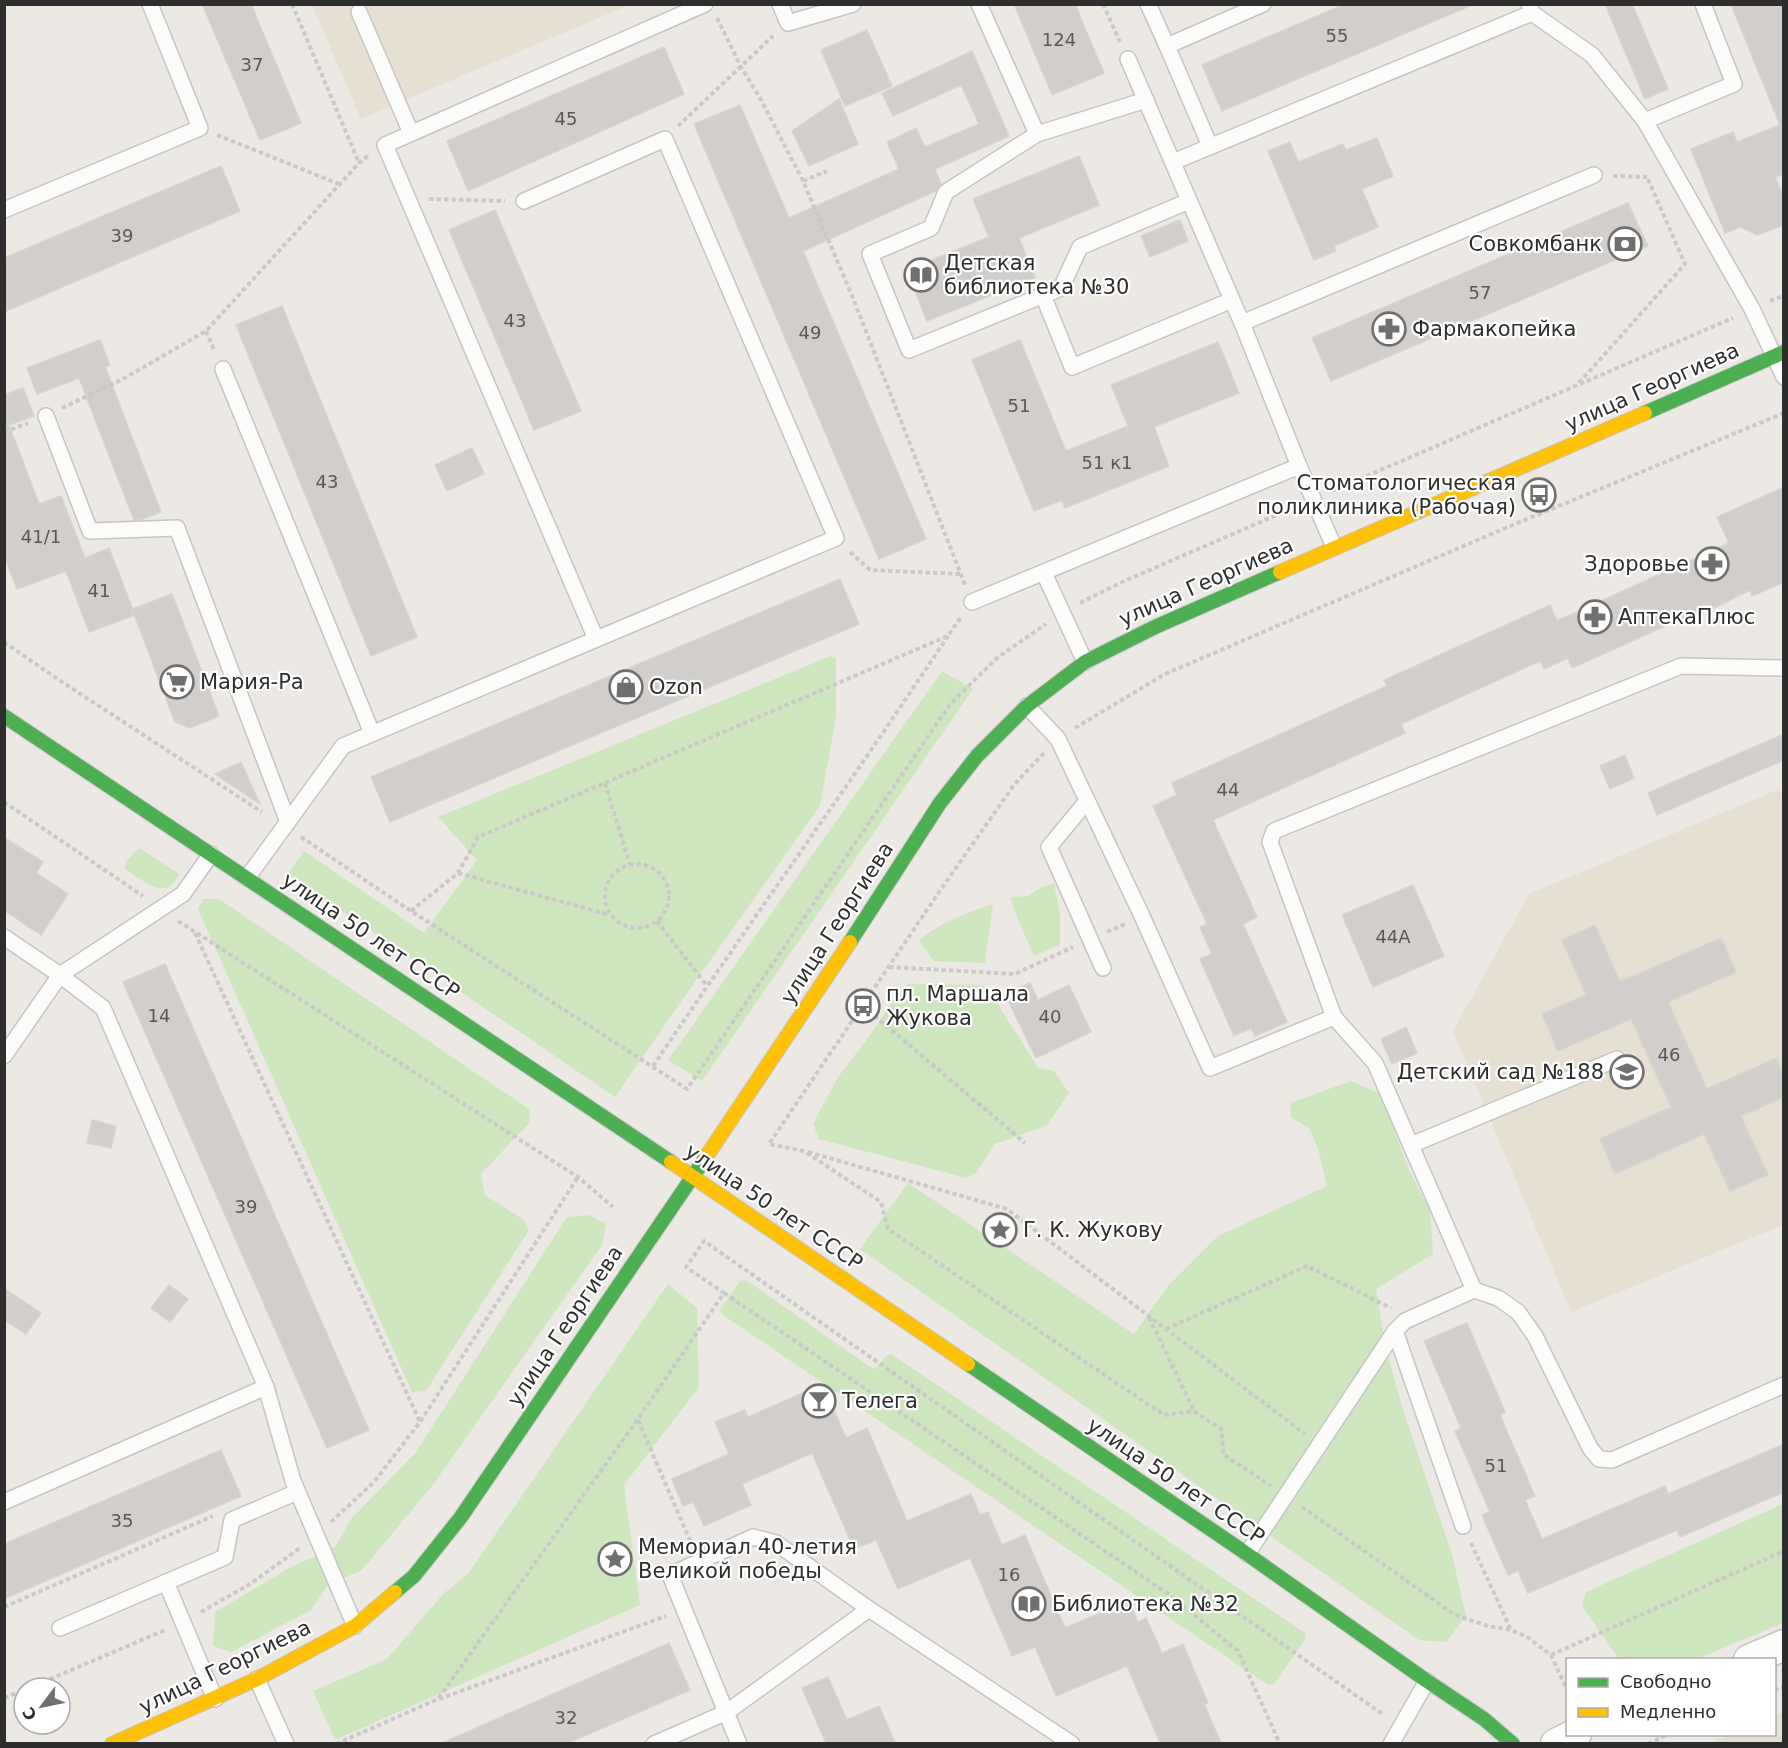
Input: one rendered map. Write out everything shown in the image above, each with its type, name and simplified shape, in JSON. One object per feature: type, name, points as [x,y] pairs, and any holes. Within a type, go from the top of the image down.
[{"type":"street","name":"улица Георгиева","points":[[112,1743],[160,1729],[355,1626],[414,1576],[461,1517],[833,968],[940,803],[977,756],[1026,706],[1085,662],[1155,627],[1779,354]]},
{"type":"street","name":"улица 50 лет СССР","points":[[4,716],[692,1177],[1247,1554],[1484,1719],[1512,1743]]},
{"type":"street","points":[[1752,1658],[1784,1645]]},
{"type":"street","points":[[1556,1743],[1572,1736]]},
{"type":"lane","points":[[4,210],[200,128],[150,4]]},
{"type":"lane","points":[[780,4],[788,23],[853,4]]},
{"type":"lane","points":[[979,4],[1037,134]]},
{"type":"lane","points":[[1148,4],[1210,146]]},
{"type":"lane","points":[[1167,46],[1263,4]]},
{"type":"lane","points":[[1645,121],[1734,84],[1703,4]]},
{"type":"lane","points":[[1173,162],[1531,9],[1592,55],[1645,121],[1779,354],[1784,377]]},
{"type":"lane","points":[[596,639],[385,145],[710,10]]},
{"type":"lane","points":[[359,12],[411,133]]},
{"type":"lane","points":[[1128,59],[1242,323],[1334,548]]},
{"type":"lane","points":[[1146,100],[1037,134],[946,192],[931,228],[870,254],[909,350],[1061,288],[1080,247],[1189,201]]},
{"type":"lane","points":[[247,878],[343,746],[836,538],[665,139],[524,201]]},
{"type":"lane","points":[[1242,323],[1594,175]]},
{"type":"lane","points":[[1043,296],[1072,367],[1232,300]]},
{"type":"lane","points":[[223,369],[372,733]]},
{"type":"lane","points":[[46,416],[90,531],[177,528],[286,824]]},
{"type":"lane","points":[[972,602],[1299,466]]},
{"type":"lane","points":[[1044,573],[1085,662]]},
{"type":"lane","points":[[1473,1290],[1375,1063],[1334,1017],[1270,842],[1274,831],[1681,666],[1784,668]]},
{"type":"lane","points":[[1026,706],[1058,739],[1142,916],[1210,1068],[1334,1017]]},
{"type":"lane","points":[[1087,801],[1049,847],[1103,968]]},
{"type":"lane","points":[[4,1056],[60,975],[183,894],[211,854]]},
{"type":"lane","points":[[4,937],[103,1008],[266,1387],[297,1492],[355,1626]]},
{"type":"lane","points":[[1411,1145],[1617,1059]]},
{"type":"lane","points":[[1247,1554],[1395,1331],[1405,1321],[1473,1290],[1498,1298],[1518,1312],[1535,1336],[1590,1448],[1599,1459],[1612,1460],[1784,1385]]},
{"type":"lane","points":[[1395,1331],[1463,1526]]},
{"type":"lane","points":[[4,1502],[266,1387]]},
{"type":"lane","points":[[60,1628],[225,1557],[232,1520],[297,1492]]},
{"type":"lane","points":[[739,1743],[670,1575],[753,1537],[776,1543],[869,1609],[1072,1743]]},
{"type":"lane","points":[[166,1582],[214,1699]]},
{"type":"lane","points":[[654,1743],[727,1712],[869,1609]]},
{"type":"lane","points":[[257,1679],[286,1743]]},
{"type":"lane","points":[[1391,1743],[1427,1681]]},
{"type":"path","points":[[292,4],[359,163]]},
{"type":"path","points":[[1103,4],[1128,59]]},
{"type":"path","points":[[652,1066],[972,602],[851,293],[803,181],[760,98],[710,10]]},
{"type":"path","points":[[665,139],[788,23]]},
{"type":"path","points":[[200,128],[339,184]]},
{"type":"path","points":[[4,432],[46,416],[121,380],[206,331],[359,163],[385,145]]},
{"type":"path","points":[[803,181],[827,171]]},
{"type":"path","points":[[1594,175],[1677,176]]},
{"type":"path","points":[[1578,385],[1685,264],[1647,177]]},
{"type":"path","points":[[408,198],[524,201]]},
{"type":"path","points":[[1320,1445],[1007,1209],[804,1151],[770,1144],[888,967],[1014,785],[1058,739],[1166,674],[1508,527],[1784,413]]},
{"type":"path","points":[[836,538],[870,570],[961,573]]},
{"type":"path","points":[[411,911],[458,873],[478,837],[948,636]]},
{"type":"path","points":[[4,642],[59,680],[286,824],[411,911],[687,1089]]},
{"type":"path","points":[[604,783],[630,865]]},
{"type":"path","points":[[4,802],[194,932],[578,1177],[613,1208]]},
{"type":"path","points":[[630,865],[651,867],[665,882],[669,892],[664,913],[648,926],[628,927],[618,922],[606,906],[607,885],[612,876],[620,869],[630,865]]},
{"type":"path","points":[[458,873],[611,915]]},
{"type":"path","points":[[888,967],[1015,974],[1142,916]]},
{"type":"path","points":[[657,921],[706,986]]},
{"type":"path","points":[[194,932],[420,1422]]},
{"type":"path","points":[[863,1006],[1025,1143]]},
{"type":"path","points":[[804,1151],[880,1202],[888,1229],[1164,1414],[1194,1411]]},
{"type":"path","points":[[57,1676],[183,1622],[250,1584],[316,1536],[374,1482],[420,1422],[578,1177]]},
{"type":"path","points":[[1280,1743],[1238,1651],[1167,1593],[686,1268],[704,1241],[1401,1727]]},
{"type":"path","points":[[1166,1329],[1307,1266],[1412,1318]]},
{"type":"path","points":[[438,1699],[638,1419],[724,1293]]},
{"type":"path","points":[[1149,1316],[1194,1411],[1222,1430],[1224,1454],[1455,1615],[1488,1626],[1511,1630],[1527,1637],[1551,1654],[1566,1688]]},
{"type":"path","points":[[638,1419],[699,1561]]},
{"type":"path","points":[[4,1607],[218,1514]]},
{"type":"path","points":[[1463,1526],[1511,1630]]},
{"type":"path","points":[[1551,1654],[1784,1551]]},
{"type":"path","points":[[336,1743],[438,1699],[684,1610]]},
{"type":"path","points":[[1648,1743],[1665,1736]]},
{"type":"shaded area","points":[[312,5],[629,5],[361,119]]},
{"type":"shaded area","name":"Детский сад №188","points":[[1779,789],[1784,801],[1783,1225],[1571,1312],[1453,1031],[1529,894]]},
{"type":"shaded area","points":[[1783,1712],[1783,1743],[1709,1743],[1728,1736],[1776,1736],[1776,1716]]},
{"type":"green space","points":[[831,656],[836,659],[836,717],[820,806],[615,1097],[288,874],[304,851],[424,933],[477,860],[438,817]]},
{"type":"green space","points":[[942,671],[973,689],[702,1081],[668,1060]]},
{"type":"green space","points":[[139,848],[179,874],[174,883],[168,887],[154,887],[125,869],[125,863]]},
{"type":"green space","points":[[1054,883],[1060,914],[1060,945],[1034,956],[1010,897],[1028,896]]},
{"type":"green space","points":[[203,899],[219,899],[529,1109],[530,1122],[481,1174],[485,1195],[524,1220],[529,1230],[426,1391],[412,1392],[198,909]]},
{"type":"green space","points":[[993,904],[985,963],[934,961],[919,940],[954,919]]},
{"type":"green space","points":[[909,984],[984,985],[1038,1068],[1054,1071],[1069,1093],[1046,1126],[995,1144],[976,1173],[966,1178],[819,1139],[813,1124],[838,1077],[871,1034],[898,993]]},
{"type":"green space","points":[[1351,1081],[1381,1094],[1409,1170],[1430,1211],[1433,1254],[1376,1289],[1386,1350],[1405,1416],[1452,1554],[1466,1616],[1446,1642],[1419,1640],[860,1249],[908,1183],[1134,1334],[1168,1286],[1218,1236],[1327,1186],[1318,1148],[1309,1128],[1291,1117],[1290,1103]]},
{"type":"green space","points":[[589,1215],[606,1224],[602,1245],[432,1486],[362,1570],[328,1585],[311,1610],[231,1652],[213,1646],[215,1612],[291,1567],[335,1547],[351,1519],[416,1452],[567,1217]]},
{"type":"green space","points":[[746,1280],[873,1369],[891,1354],[1305,1633],[1306,1638],[1274,1684],[1268,1685],[723,1315],[720,1310],[740,1281]]},
{"type":"green space","points":[[668,1284],[697,1308],[699,1387],[624,1485],[640,1605],[335,1740],[313,1691],[387,1659],[443,1594],[468,1574]]},
{"type":"green space","points":[[1783,1504],[1783,1623],[1699,1658],[1618,1658],[1582,1606],[1586,1592]]},
{"type":"building","points":[[202,4],[251,4],[301,123],[260,140]]},
{"type":"building","points":[[1014,4],[1075,4],[1104,73],[1052,95]]},
{"type":"building","points":[[1345,4],[1472,5],[1222,111],[1202,65]]},
{"type":"building","points":[[1605,4],[1632,4],[1668,89],[1645,99]]},
{"type":"building","points":[[1731,4],[1784,4],[1784,174],[1775,177],[1784,198],[1784,225],[1757,235],[1741,227],[1725,233],[1691,149],[1733,132],[1737,142],[1780,125]]},
{"type":"building","points":[[867,30],[892,86],[845,106],[821,50]]},
{"type":"building","points":[[664,47],[684,94],[468,191],[447,141]]},
{"type":"building","points":[[972,51],[1009,136],[935,169],[941,184],[936,191],[803,251],[926,539],[879,559],[694,124],[740,105],[789,218],[899,169],[887,142],[916,128],[925,147],[979,124],[961,85],[893,116],[882,93]]},
{"type":"building","points":[[839,99],[858,144],[809,166],[792,131]]},
{"type":"building","points":[[1377,138],[1393,176],[1362,189],[1378,227],[1334,246],[1336,251],[1314,260],[1268,151],[1290,142],[1298,162],[1343,144],[1346,150]]},
{"type":"building","points":[[1079,156],[1099,205],[1019,238],[1035,278],[927,321],[907,270],[989,237],[973,199]]},
{"type":"building","points":[[221,166],[240,211],[4,312],[4,258]]},
{"type":"building","points":[[1628,203],[1648,246],[1331,381],[1312,338]]},
{"type":"building","points":[[495,210],[581,411],[534,430],[449,230]]},
{"type":"building","points":[[1180,220],[1188,241],[1150,257],[1141,236]]},
{"type":"building","points":[[282,306],[417,637],[371,656],[236,325]]},
{"type":"building","points":[[100,340],[110,365],[105,367],[161,512],[140,520],[134,520],[79,378],[37,394],[27,368]]},
{"type":"building","points":[[1020,340],[1066,451],[1128,426],[1111,385],[1218,342],[1239,393],[1154,427],[1169,466],[1065,508],[1062,500],[1034,511],[972,360]]},
{"type":"building","points":[[23,388],[34,416],[9,425],[39,504],[61,496],[85,558],[109,548],[135,615],[89,632],[66,571],[17,589],[4,555],[4,395]]},
{"type":"building","points":[[472,448],[484,474],[447,491],[435,465]]},
{"type":"building","points":[[1784,487],[1784,582],[1752,596],[1750,590],[1710,610],[1708,607],[1572,668],[1568,658],[1544,669],[1540,661],[1401,724],[1405,733],[1213,820],[1257,917],[1243,924],[1287,1022],[1255,1036],[1251,1028],[1234,1036],[1200,959],[1212,954],[1200,927],[1207,924],[1153,806],[1177,795],[1172,783],[1387,686],[1384,680],[1550,605],[1557,621],[1729,543],[1717,517]]},
{"type":"building","points":[[840,579],[859,624],[390,822],[371,777]]},
{"type":"building","points":[[172,594],[219,716],[190,728],[175,722],[132,609]]},
{"type":"building","points":[[1784,734],[1784,760],[1657,815],[1648,793]]},
{"type":"building","points":[[1625,755],[1634,778],[1610,789],[1600,766]]},
{"type":"building","points":[[241,762],[260,804],[215,774]]},
{"type":"building","points":[[4,837],[43,862],[36,873],[68,894],[41,935],[4,910]]},
{"type":"building","points":[[1413,885],[1444,956],[1373,987],[1342,915]]},
{"type":"building","points":[[1595,925],[1620,982],[1721,938],[1736,972],[1668,1002],[1707,1089],[1776,1058],[1784,1076],[1784,1097],[1741,1116],[1768,1175],[1730,1191],[1704,1134],[1615,1174],[1600,1139],[1671,1107],[1631,1019],[1558,1051],[1542,1014],[1586,995],[1562,940]]},
{"type":"building","points":[[165,964],[369,1430],[327,1448],[123,982]]},
{"type":"building","points":[[1030,983],[1038,1000],[1069,985],[1091,1032],[1036,1058],[1005,994]]},
{"type":"building","points":[[1406,1027],[1417,1053],[1392,1064],[1381,1039]]},
{"type":"building","points":[[92,1120],[116,1126],[111,1148],[87,1143]]},
{"type":"building","points":[[169,1285],[188,1299],[170,1322],[151,1308]]},
{"type":"building","points":[[4,1288],[41,1313],[26,1334],[4,1320]]},
{"type":"building","points":[[1467,1323],[1505,1412],[1500,1415],[1535,1496],[1525,1500],[1542,1539],[1665,1486],[1668,1494],[1784,1444],[1784,1492],[1680,1537],[1677,1530],[1528,1593],[1518,1571],[1508,1575],[1482,1515],[1490,1512],[1455,1431],[1461,1428],[1424,1341]]},
{"type":"building","points":[[814,1388],[823,1409],[832,1406],[846,1438],[867,1428],[907,1521],[971,1494],[980,1515],[988,1512],[1002,1545],[1025,1535],[1065,1628],[1129,1601],[1138,1622],[1146,1618],[1162,1653],[1183,1644],[1208,1703],[1204,1704],[1221,1743],[1160,1743],[1127,1666],[1056,1696],[1035,1647],[1012,1656],[970,1558],[898,1589],[876,1540],[854,1549],[812,1453],[742,1484],[751,1505],[704,1526],[693,1502],[683,1506],[672,1479],[729,1454],[715,1422],[745,1410],[748,1417]]},
{"type":"building","points":[[221,1450],[241,1496],[4,1599],[4,1544]]},
{"type":"building","points":[[669,1643],[690,1690],[568,1743],[442,1743]]},
{"type":"building","points":[[828,1677],[847,1720],[879,1706],[895,1743],[826,1743],[802,1688]]},
{"type":"traffic: fast","points":[[1645,413],[1784,352]]},
{"type":"traffic: fast","points":[[850,942],[940,803],[977,756],[1027,706],[1085,662],[1155,627],[1280,572]]},
{"type":"traffic: fast","points":[[4,716],[671,1162]]},
{"type":"traffic: fast","points":[[395,1592],[414,1576],[461,1517],[706,1157]]},
{"type":"traffic: fast","points":[[968,1364],[1484,1719],[1513,1744]]},
{"type":"traffic: slow","points":[[1280,572],[1645,413]]},
{"type":"traffic: slow","points":[[706,1157],[850,942]]},
{"type":"traffic: slow","points":[[671,1162],[968,1364]]},
{"type":"traffic: slow","points":[[112,1744],[257,1679],[355,1626],[395,1592]]},
{"type":"place","name":"Совкомбанк","points":[[1625,244]]},
{"type":"place","name":"Детская библиотека №30","points":[[921,275]]},
{"type":"place","name":"Фармакопейка","points":[[1389,329]]},
{"type":"place","name":"Стоматологическая поликлиника (Рабочая)","points":[[1539,495]]},
{"type":"place","name":"Здоровье","points":[[1712,564]]},
{"type":"place","name":"АптекаПлюс","points":[[1595,617]]},
{"type":"place","name":"Мария-Ра","points":[[177,682]]},
{"type":"place","name":"Ozon","points":[[626,687]]},
{"type":"place","name":"пл. Маршала Жукова","points":[[863,1006]]},
{"type":"place","name":"Детский сад №188","points":[[1627,1072]]},
{"type":"place","name":"Г. К. Жукову","points":[[1000,1230]]},
{"type":"place","name":"Телега","points":[[819,1401]]},
{"type":"place","name":"Мемориал 40-летия Великой победы","points":[[615,1559]]},
{"type":"place","name":"Библиотека №32","points":[[1029,1604]]}]
